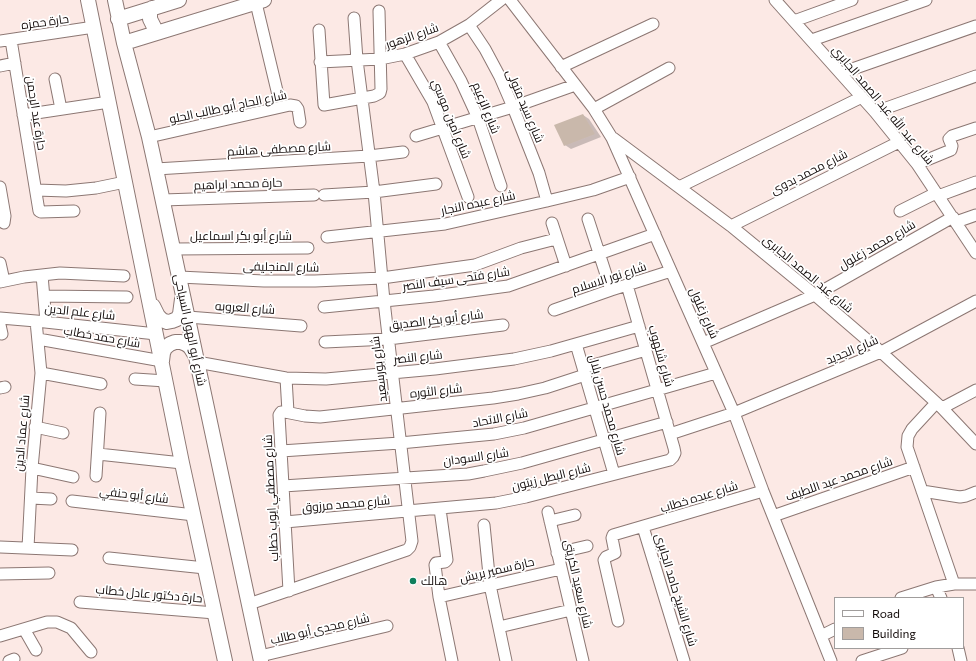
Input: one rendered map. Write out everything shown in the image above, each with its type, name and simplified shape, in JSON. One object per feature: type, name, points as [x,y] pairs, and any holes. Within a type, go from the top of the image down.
[{"type":"main road","points":[[88,0],[182,463],[225,661]]},
{"type":"main road","name":"شارع أبو الهول السياحى","points":[[115,0],[118,19],[149,137],[174,249],[260,659]]},
{"type":"main road","points":[[118,19],[179,0]]},
{"type":"main road","points":[[124,43],[260,1]]},
{"type":"main road","points":[[152,8],[150,19],[155,29],[159,32]]},
{"type":"main road","points":[[150,301],[158,316],[167,322],[177,319],[180,314],[183,295]]},
{"type":"main road","points":[[162,361],[165,348],[175,342],[181,342],[190,347],[196,359]]},
{"type":"street","name":"شارع الزهور","points":[[320,62],[380,60],[405,54],[439,42],[469,25],[501,0]]},
{"type":"street","name":"شارع زغلول","points":[[510,0],[594,109],[612,138],[734,413],[763,492],[831,661]]},
{"type":"street","name":"شارع عبد الله عبد الصمد الجابري","points":[[775,0],[875,112],[917,164],[974,247]]},
{"type":"street","points":[[794,21],[852,0]]},
{"type":"street","points":[[812,40],[926,0]]},
{"type":"street","name":"شارع الحاج أبو طالب الحلو","points":[[260,1],[278,95]]},
{"type":"street","points":[[319,30],[324,105],[374,96],[380,93],[381,83],[379,11]]},
{"type":"street","name":"شارع بورسعيد","points":[[249,604],[407,550],[412,541],[388,339],[370,156],[357,60],[354,18]]},
{"type":"street","points":[[561,67],[653,24]]},
{"type":"street","name":"شارع سيد متولى","points":[[469,25],[485,49],[500,77],[513,107],[547,201]]},
{"type":"street","points":[[841,74],[976,26]]},
{"type":"street","name":"حارة حمزه","points":[[0,42],[94,28]]},
{"type":"street","name":"حارة عبد الرحمن","points":[[11,40],[40,212],[74,211]]},
{"type":"street","name":"شارع الزعيم","points":[[439,42],[461,81],[478,118],[501,186]]},
{"type":"street","name":"شارع امين موسي","points":[[405,54],[433,102],[468,197]]},
{"type":"street","points":[[0,66],[15,64]]},
{"type":"street","points":[[594,109],[670,68]]},
{"type":"street","points":[[875,112],[976,76]]},
{"type":"street","points":[[55,79],[61,109]]},
{"type":"street","points":[[416,136],[513,107],[575,85]]},
{"type":"street","points":[[679,188],[862,97]]},
{"type":"street","points":[[23,115],[109,102]]},
{"type":"street","name":"شارع الحاج أبو طالب الحلو","points":[[149,137],[290,105],[296,106],[298,109],[300,122]]},
{"type":"street","points":[[917,164],[950,150],[952,147],[949,141],[950,137],[976,128]]},
{"type":"street","name":"شارع عبد الصمد الجابرى","points":[[612,138],[731,226],[815,295],[939,405],[976,444]]},
{"type":"street","name":"شارع محمد بدوى","points":[[731,226],[899,142]]},
{"type":"street","name":"شارع مصطفى هاشم","points":[[156,169],[370,156],[403,152]]},
{"type":"street","name":"شارع عبده النجار","points":[[327,237],[445,224],[593,190],[630,177]]},
{"type":"street","points":[[36,190],[74,190],[96,188],[125,182]]},
{"type":"street","points":[[900,211],[937,195],[976,182]]},
{"type":"street","name":"حارة محمد ابراهيم","points":[[163,200],[374,192],[436,184]]},
{"type":"street","points":[[0,187],[5,216],[4,223]]},
{"type":"street","name":"شارع محمد زغلول","points":[[702,342],[815,295],[955,220],[976,215]]},
{"type":"street","points":[[588,219],[611,290]]},
{"type":"street","points":[[552,223],[566,266]]},
{"type":"street","name":"شارع فتحى سيف النصر","points":[[324,307],[496,289],[518,283],[655,234]]},
{"type":"street","name":"شارع المنجليفى","points":[[179,277],[264,281],[382,278],[475,265],[521,248],[556,239]]},
{"type":"street","name":"شارع أبو بكر اسماعيل","points":[[174,249],[308,248]]},
{"type":"street","points":[[0,263],[2,281],[42,275],[74,273],[124,276]]},
{"type":"street","name":"شارع نور الاسلام","points":[[554,310],[671,271]]},
{"type":"street","name":"شارع عماد الدين","points":[[28,548],[32,468],[40,373],[38,339],[44,296],[42,275]]},
{"type":"street","name":"شارع شلهوب","points":[[627,285],[670,434]]},
{"type":"street","points":[[44,296],[127,297]]},
{"type":"street","name":"شارع الجديد","points":[[670,434],[734,413],[881,352],[976,301]]},
{"type":"street","name":"شارع العروبه","points":[[188,317],[301,326]]},
{"type":"street","name":"شارع علم الدين","points":[[0,318],[156,334]]},
{"type":"street","name":"شارع أبو بكر الصديق","points":[[325,342],[388,339],[503,325]]},
{"type":"street","name":"شارع النصر","points":[[196,359],[286,378],[326,379],[514,359],[551,351],[639,326]]},
{"type":"street","name":"شارع حمد خطاب","points":[[38,339],[162,361]]},
{"type":"street","name":"شارع محمد حسن بلال","points":[[576,344],[614,474]]},
{"type":"street","name":"شارع الثوره","points":[[288,412],[305,416],[320,417],[518,394],[545,388],[584,372],[646,350]]},
{"type":"street","points":[[40,373],[101,384]]},
{"type":"street","name":"شارع الاتحاد","points":[[282,451],[400,443],[494,434],[524,428],[716,373]]},
{"type":"street","points":[[286,378],[288,412]]},
{"type":"street","points":[[135,379],[166,381]]},
{"type":"street","points":[[954,584],[907,447],[908,436],[912,428],[939,405],[976,390]]},
{"type":"street","name":"شارع مصطفي ايوب خطاب","points":[[288,412],[281,412],[279,414],[289,591]]},
{"type":"street","points":[[96,476],[100,414]]},
{"type":"street","name":"شارع السودان","points":[[283,486],[468,474],[522,463],[667,422]]},
{"type":"street","points":[[36,428],[63,433]]},
{"type":"street","name":"شارع البطل زيتون","points":[[408,512],[486,505],[510,501],[670,460],[675,453],[670,434]]},
{"type":"street","points":[[98,454],[182,463]]},
{"type":"street","name":"شارع محمد عبد اللطيف","points":[[773,516],[914,467]]},
{"type":"street","points":[[32,468],[73,477]]},
{"type":"street","name":"شارع عبده خطاب","points":[[618,621],[604,560],[606,557],[614,554],[615,552],[612,538],[613,535],[763,492]]},
{"type":"street","points":[[922,492],[960,497],[976,492]]},
{"type":"street","points":[[31,498],[51,499]]},
{"type":"street","name":"شارع أبو حنفي","points":[[72,501],[194,515]]},
{"type":"street","points":[[440,509],[446,560],[444,562],[436,563],[435,565],[439,597],[452,661]]},
{"type":"street","name":"شارع محمد مرزوق","points":[[285,522],[408,512]]},
{"type":"street","name":"شارع سعيد الكريتى","points":[[575,514],[563,514],[549,517],[582,661]]},
{"type":"street","points":[[484,525],[490,585],[506,661]]},
{"type":"street","name":"شارع الشيخ حامد الجابرى","points":[[643,527],[684,661]]},
{"type":"street","points":[[557,553],[587,546]]},
{"type":"street","points":[[0,547],[72,550]]},
{"type":"street","points":[[109,558],[205,568]]},
{"type":"street","name":"حارة سمير بريش","points":[[439,597],[561,569]]},
{"type":"street","points":[[0,574],[49,573]]},
{"type":"street","points":[[904,597],[936,587],[954,584],[975,586]]},
{"type":"street","points":[[936,587],[940,597]]},
{"type":"street","name":"حارة دكتور عادل خطاب","points":[[80,602],[215,613]]},
{"type":"street","points":[[499,627],[571,610]]},
{"type":"street","points":[[0,636],[47,622],[62,623],[71,628],[91,652]]},
{"type":"street","name":"شارع مجدى أبو طالب","points":[[260,659],[387,626]]},
{"type":"street","points":[[24,629],[36,650]]},
{"type":"street","points":[[821,636],[834,630]]},
{"type":"street","points":[[862,661],[899,649]]},
{"type":"street","points":[[958,649],[961,661]]},
{"type":"building","points":[[583,114],[595,134],[564,146],[554,125]]},
{"type":"place","name":"هالك","points":[[413,581]]}]
